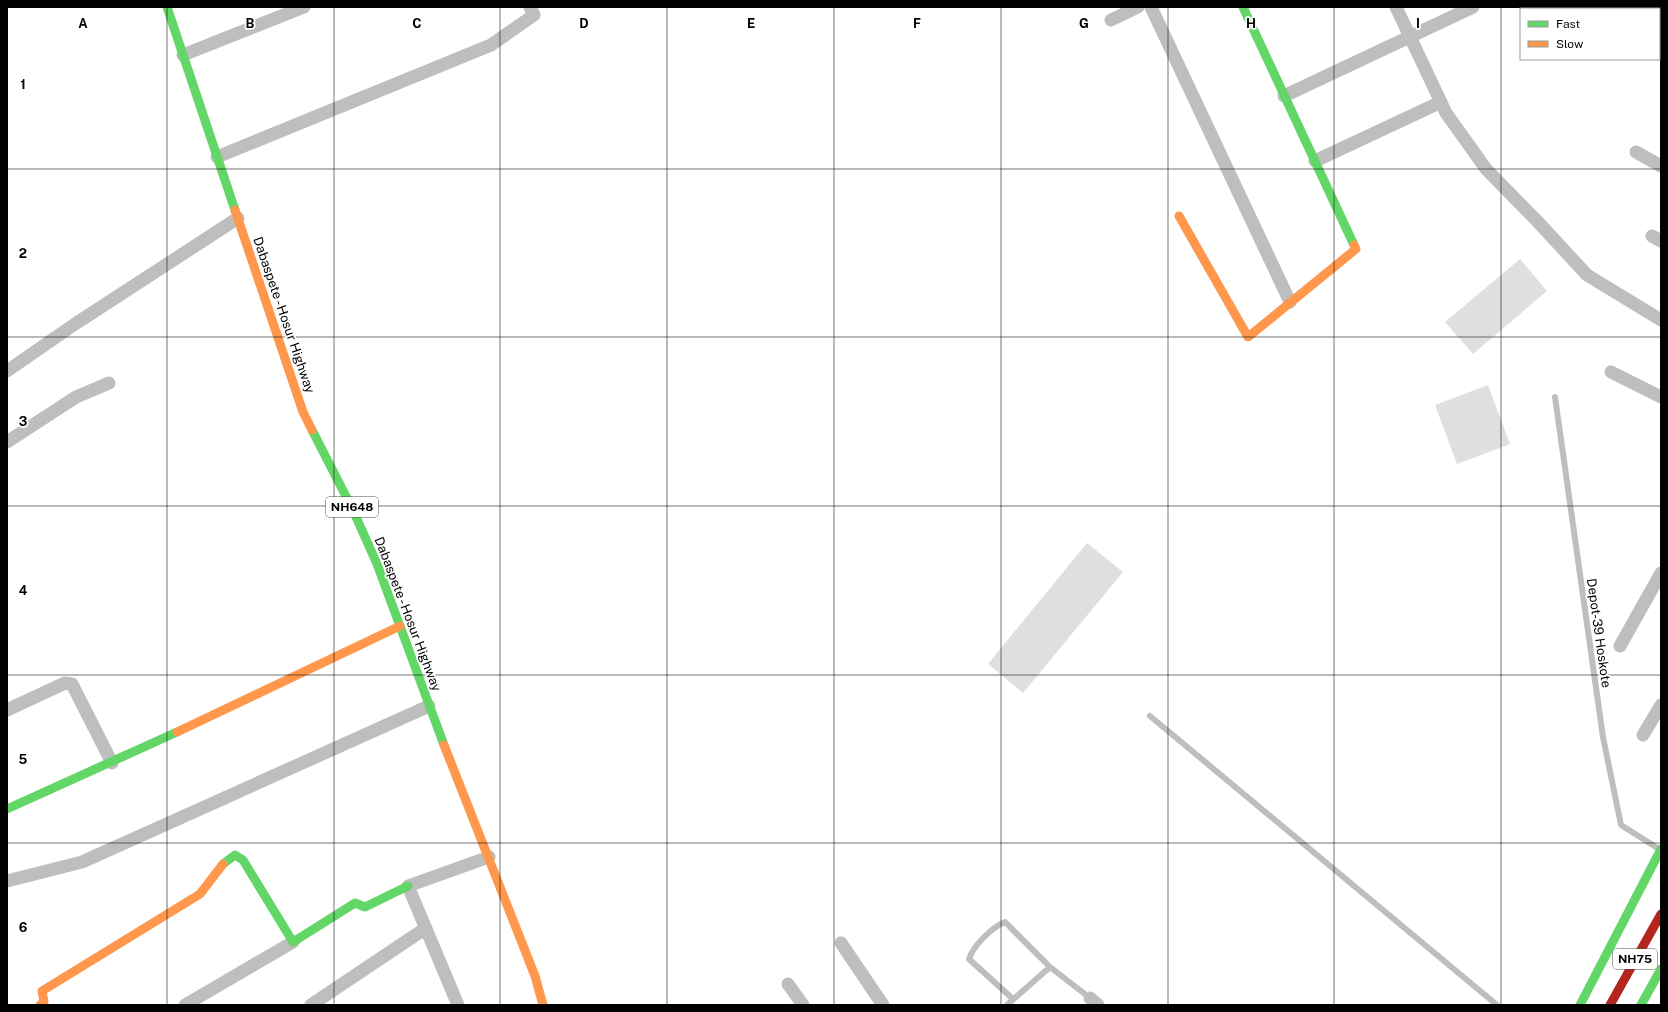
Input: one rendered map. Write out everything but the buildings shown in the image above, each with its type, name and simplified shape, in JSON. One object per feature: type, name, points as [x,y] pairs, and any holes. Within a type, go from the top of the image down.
[{"type":"main road","name":"Dabaspete - Hosur Highway","points":[[167,7],[303,412],[352,508],[377,564],[429,706],[535,976],[544,1005]]},
{"type":"main road","points":[[1179,216],[1248,336],[1356,249],[1243,7]]},
{"type":"main road","points":[[7,809],[112,763],[400,626]]},
{"type":"main road","points":[[1580,1005],[1661,849]]},
{"type":"main road","points":[[40,1005],[44,1002],[42,991],[200,894],[225,862],[235,855],[243,860],[293,942],[354,903],[365,907],[408,886]]},
{"type":"main road","name":"NH75","points":[[1610,1005],[1661,914]]},
{"type":"main road","name":"NH75","points":[[1641,1005],[1661,969]]},
{"type":"street","points":[[183,55],[304,7]]},
{"type":"street","points":[[217,157],[491,45],[534,15],[530,7]]},
{"type":"street","points":[[1111,20],[1138,7]]},
{"type":"street","points":[[1151,7],[1290,302]]},
{"type":"street","points":[[1396,7],[1446,113],[1486,169],[1587,275],[1661,320]]},
{"type":"street","points":[[1284,96],[1473,7]]},
{"type":"street","points":[[1315,161],[1441,102]]},
{"type":"street","points":[[1636,152],[1661,166]]},
{"type":"street","points":[[7,371],[75,324],[238,218]]},
{"type":"street","points":[[1611,372],[1661,397]]},
{"type":"street","points":[[7,442],[76,397],[109,383]]},
{"type":"street","points":[[1620,646],[1661,573]]},
{"type":"street","points":[[7,710],[65,683],[72,684],[112,763]]},
{"type":"street","points":[[1643,735],[1661,705]]},
{"type":"street","points":[[7,882],[82,862],[429,706]]},
{"type":"street","points":[[458,1005],[408,886],[489,857]]},
{"type":"street","points":[[311,1005],[426,928]]},
{"type":"street","points":[[185,1005],[293,942]]},
{"type":"street","points":[[841,943],[884,1005]]},
{"type":"street","points":[[788,984],[803,1005]]},
{"type":"lane","name":"Depot-39 Hoskote","points":[[1555,397],[1603,737],[1621,825],[1661,849]]},
{"type":"lane","points":[[1150,716],[1497,1005]]},
{"type":"lane","points":[[1013,999],[969,960],[971,953],[998,924],[1005,922],[1050,967],[1094,1002]]},
{"type":"lane","points":[[1007,1005],[1050,967]]},
{"type":"traffic: fast","points":[[167,7],[235,210]]},
{"type":"traffic: fast","points":[[1243,7],[1354,245]]},
{"type":"traffic: fast","points":[[312,430],[352,508],[377,564],[444,745]]},
{"type":"traffic: fast","points":[[7,809],[177,732]]},
{"type":"traffic: fast","points":[[1580,1005],[1661,849]]},
{"type":"traffic: fast","points":[[223,864],[235,855],[243,860],[293,942],[355,903],[365,907],[408,886]]},
{"type":"traffic: fast","points":[[1641,1005],[1661,969]]},
{"type":"traffic: slow","points":[[235,210],[303,412],[312,430]]},
{"type":"traffic: slow","points":[[1179,216],[1248,337],[1356,249],[1354,245]]},
{"type":"traffic: slow","points":[[177,732],[400,626]]},
{"type":"traffic: slow","points":[[444,745],[535,976],[543,1005]]},
{"type":"traffic: slow","points":[[40,1005],[44,1002],[42,991],[200,894],[223,864]]},
{"type":"traffic: jam","points":[[1610,1005],[1661,914]]}]
